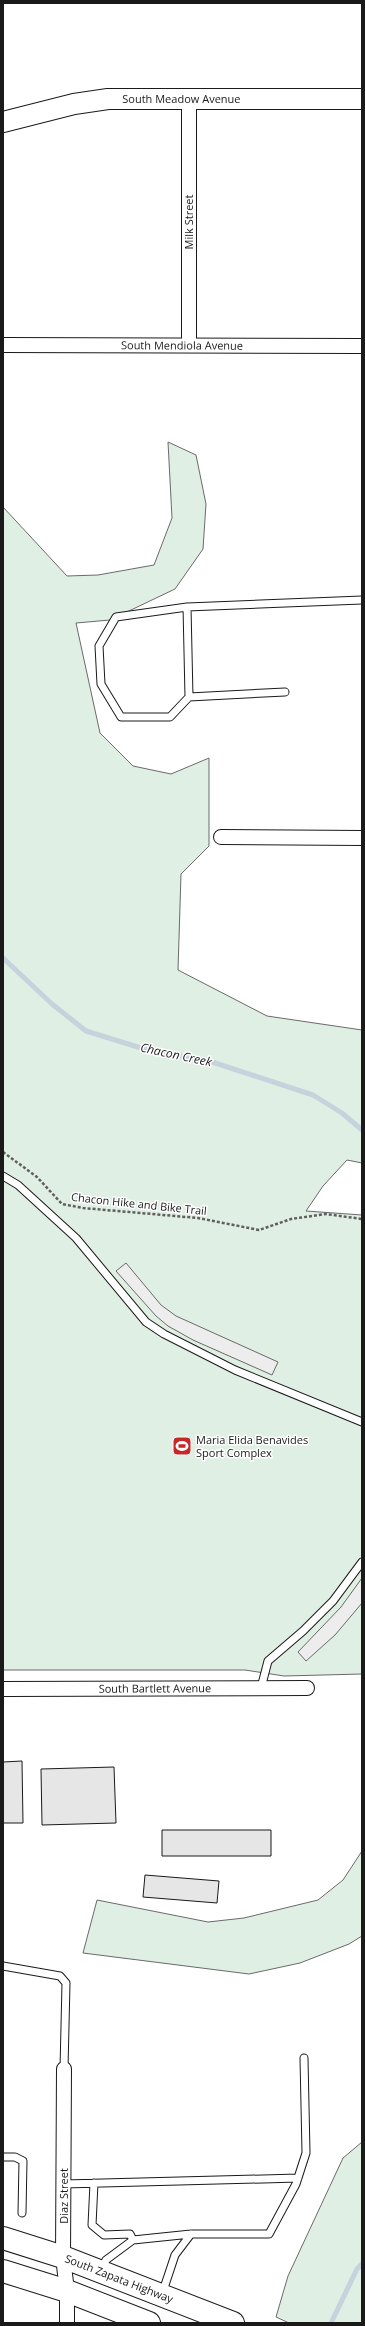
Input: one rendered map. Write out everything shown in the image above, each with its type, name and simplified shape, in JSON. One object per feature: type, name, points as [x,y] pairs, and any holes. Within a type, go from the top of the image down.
[{"type":"main road","name":"South Meadow Avenue","points":[[3,122],[74,104],[108,99],[362,99]]},
{"type":"main road","name":"South Zapata Highway","points":[[3,2238],[64,2257],[233,2323]]},
{"type":"main road","points":[[3,2271],[67,2291],[149,2323]]},
{"type":"street","name":"Milk Street","points":[[189,98],[190,345]]},
{"type":"street","name":"South Mendiola Avenue","points":[[3,345],[362,346]]},
{"type":"street","points":[[221,837],[362,838]]},
{"type":"street","name":"South Bartlett Avenue","points":[[3,1689],[307,1688]]},
{"type":"street","name":"Diaz Street","points":[[64,2069],[64,2257],[67,2291],[67,2323]]},
{"type":"lane","points":[[285,692],[190,697],[170,717],[121,718],[101,684],[99,646],[116,617],[186,607],[362,600]]},
{"type":"lane","points":[[186,607],[190,697]]},
{"type":"lane","points":[[3,1176],[18,1185],[76,1238],[146,1322],[164,1334],[235,1370],[362,1422]]},
{"type":"lane","points":[[261,1688],[268,1661],[303,1631],[333,1601],[362,1562]]},
{"type":"lane","points":[[3,1966],[60,1976],[66,1983],[64,2069]]},
{"type":"lane","points":[[101,2272],[106,2260],[133,2240],[191,2234],[269,2234],[298,2178],[306,2153],[304,2058]]},
{"type":"lane","points":[[3,2157],[15,2157],[23,2161],[22,2213]]},
{"type":"lane","points":[[64,2184],[298,2178]]},
{"type":"lane","points":[[94,2183],[92,2226],[104,2234],[130,2234],[133,2240]]},
{"type":"lane","points":[[161,2295],[174,2254],[191,2234]]},
{"type":"path","name":"Chacon Hike and Bike Trail","points":[[3,1152],[37,1177],[62,1204],[129,1213],[198,1218],[259,1230],[291,1219],[326,1214],[362,1219]]},
{"type":"green space","points":[[168,442],[196,455],[206,504],[203,549],[175,589],[110,620],[76,623],[100,733],[133,766],[171,774],[209,758],[209,846],[181,874],[178,970],[267,1016],[362,1030],[362,1163],[347,1160],[323,1186],[306,1211],[362,1215],[362,1674],[284,1676],[245,1670],[3,1670],[3,507],[67,576],[98,575],[154,565],[172,518]]},
{"type":"green space","points":[[362,1851],[362,1936],[349,1944],[300,1963],[249,1974],[83,1953],[97,1900],[208,1922],[244,1918],[318,1900],[343,1880]]},
{"type":"green space","points":[[362,2142],[362,2323],[289,2323],[276,2317],[288,2276],[343,2158]]},
{"type":"shaded area","points":[[126,1263],[161,1305],[176,1316],[278,1362],[272,1375],[193,1340],[168,1326],[156,1316],[116,1271]]},
{"type":"shaded area","points":[[362,1578],[362,1603],[335,1635],[306,1661],[298,1652],[341,1607]]},
{"type":"building","points":[[22,1761],[23,1823],[3,1823],[3,1762]]},
{"type":"building","points":[[114,1767],[116,1823],[42,1825],[41,1769]]},
{"type":"building","points":[[162,1830],[271,1830],[271,1856],[162,1856]]},
{"type":"building","points":[[145,1875],[219,1881],[217,1903],[143,1897]]},
{"type":"waterway","name":"Chacon Creek","points":[[3,958],[52,1004],[86,1031],[141,1048],[212,1062],[313,1095],[342,1113],[362,1130]]},
{"type":"waterway","name":"Chacon Creek","points":[[331,2323],[357,2269],[362,2264]]},
{"type":"place","name":"Maria Elida Benavides Sport Complex","points":[[182,1446]]}]
